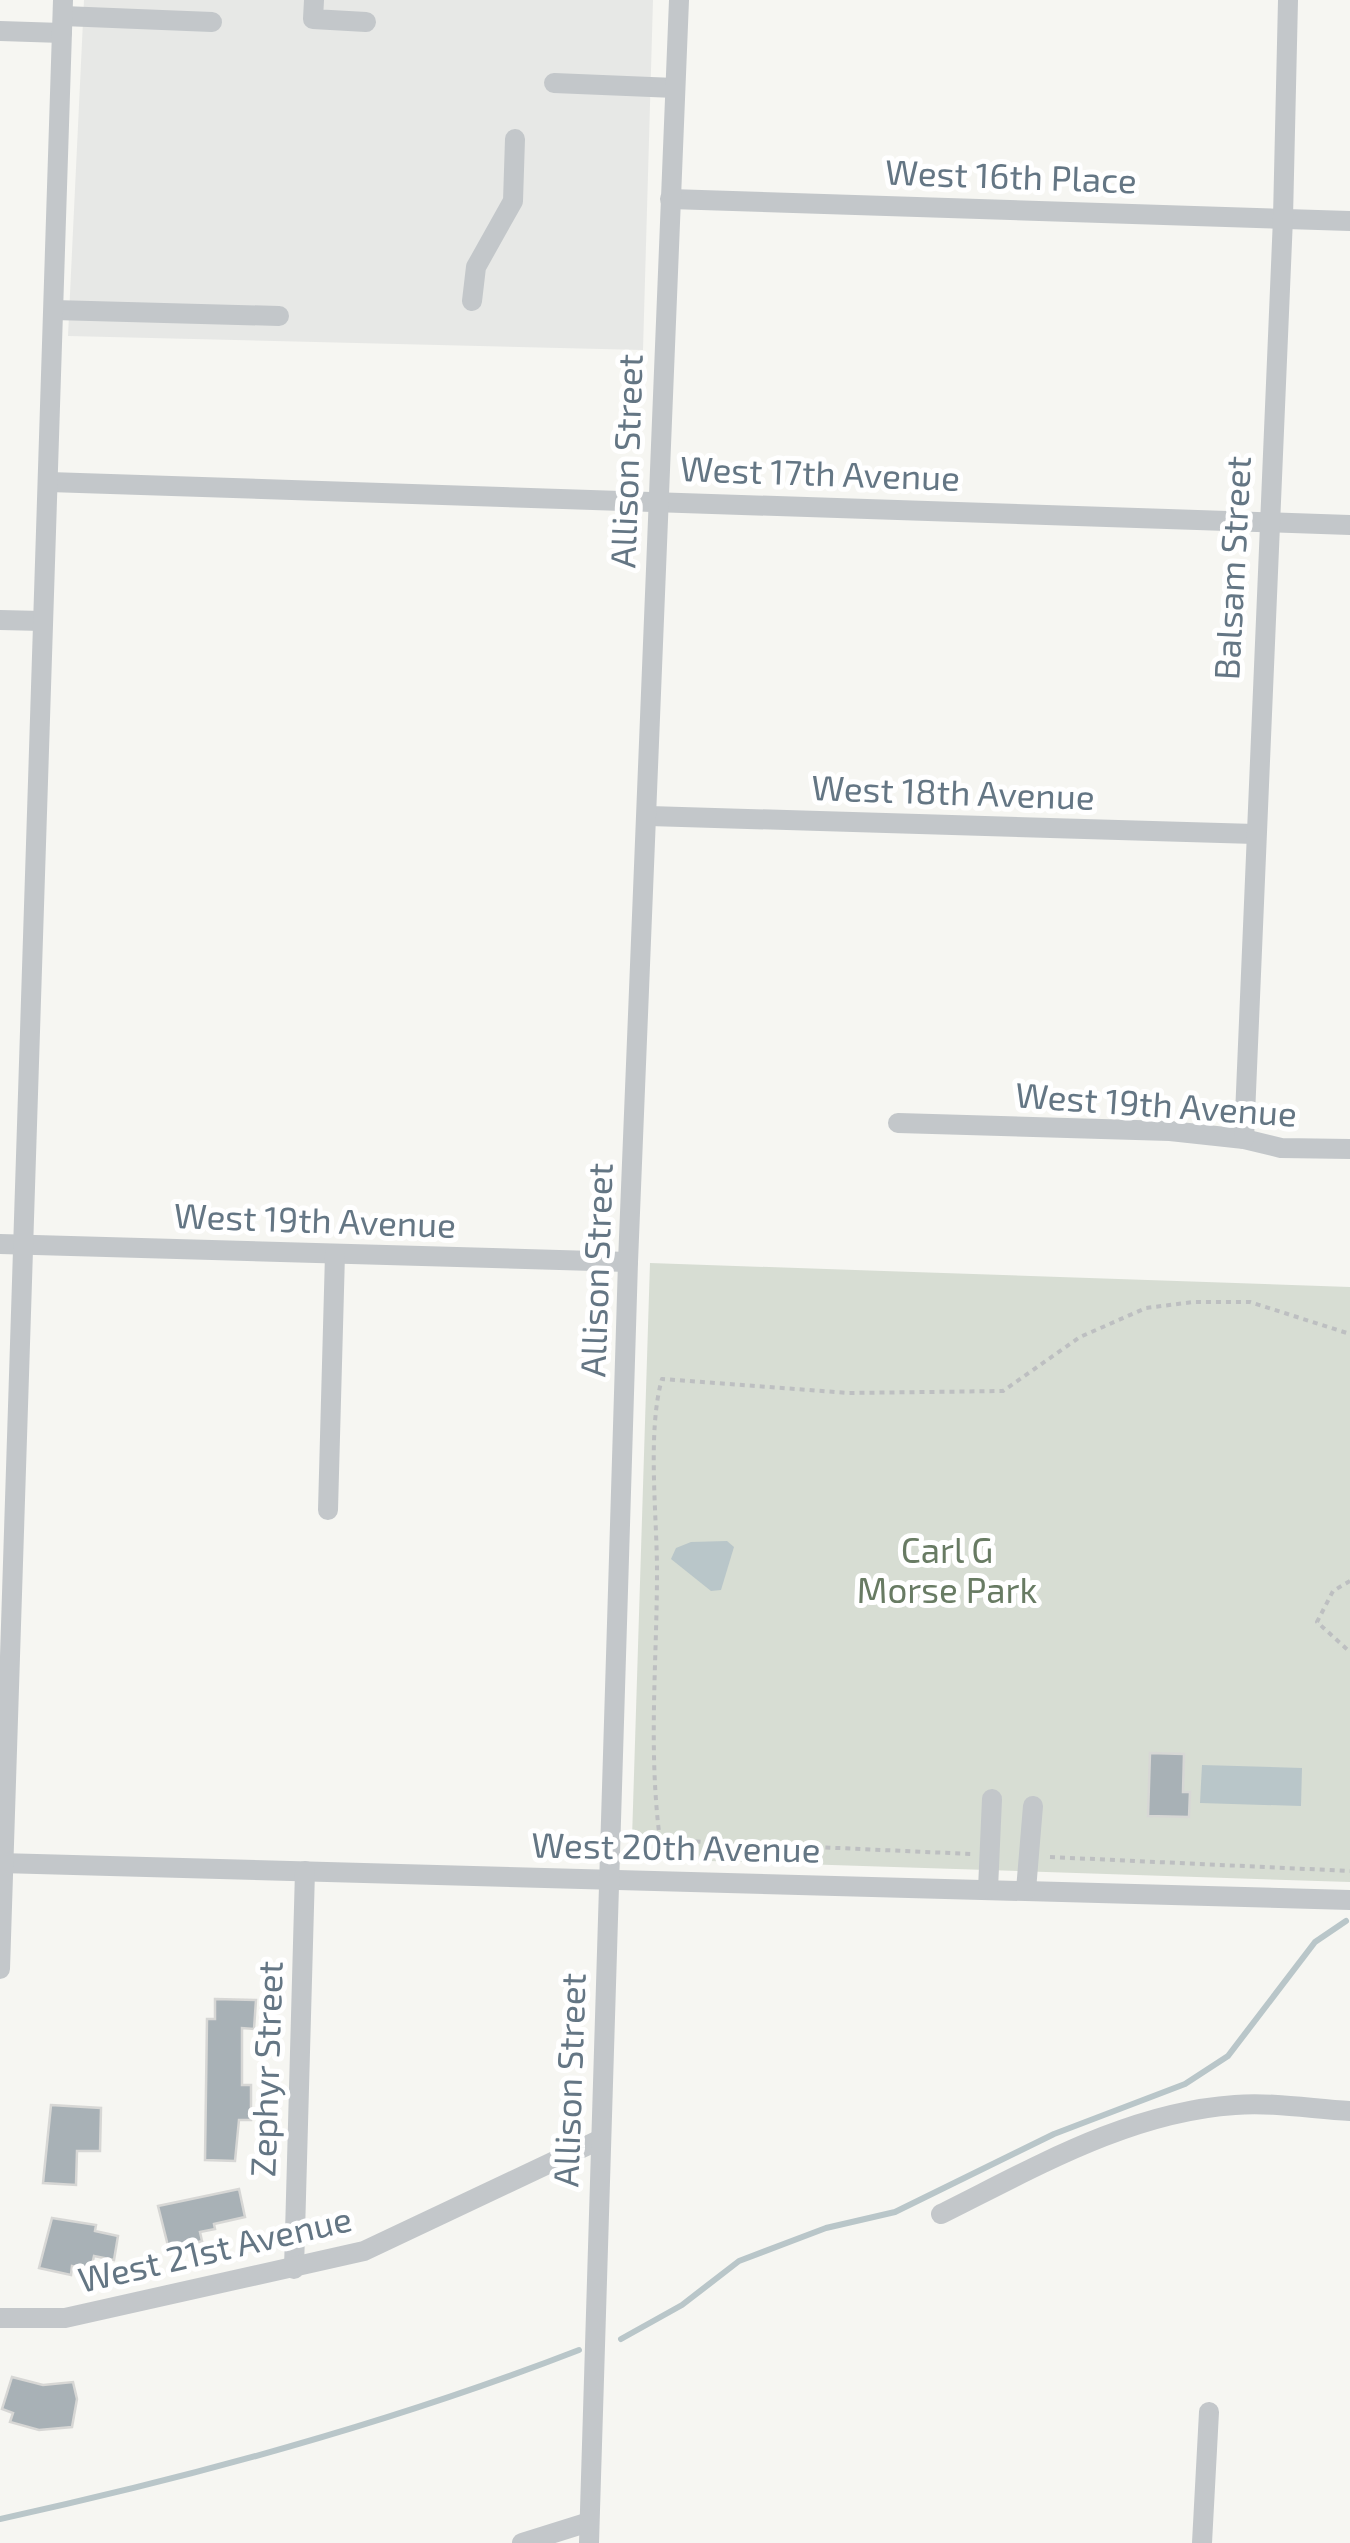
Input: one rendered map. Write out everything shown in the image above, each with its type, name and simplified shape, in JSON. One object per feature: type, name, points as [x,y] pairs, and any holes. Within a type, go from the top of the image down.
[{"type":"street","points":[[314,0],[313,19],[366,22]]},
{"type":"street","name":"Allison Street","points":[[589,2532],[628,1262],[679,0]]},
{"type":"street","name":"Balsam Street","points":[[1244,1139],[1267,522],[1283,218],[1288,0]]},
{"type":"street","points":[[0,1968],[63,16]]},
{"type":"street","points":[[0,31],[63,16],[212,22]]},
{"type":"street","points":[[554,83],[675,88]]},
{"type":"street","points":[[472,301],[476,267],[513,200],[515,140]]},
{"type":"street","name":"West 16th Place","points":[[670,199],[1350,221]]},
{"type":"street","points":[[54,310],[278,316]]},
{"type":"street","name":"West 17th Avenue","points":[[48,482],[1350,525]]},
{"type":"street","points":[[0,620],[44,621]]},
{"type":"street","name":"West 18th Avenue","points":[[649,816],[1254,834]]},
{"type":"street","name":"West 19th Avenue","points":[[898,1123],[1170,1131],[1244,1139],[1281,1148],[1350,1149]]},
{"type":"street","name":"West 19th Avenue","points":[[0,1244],[628,1262]]},
{"type":"street","points":[[328,1510],[335,1254]]},
{"type":"street","points":[[988,1889],[992,1799]]},
{"type":"street","points":[[1026,1890],[1033,1806]]},
{"type":"street","name":"West 20th Avenue","points":[[2,1863],[1350,1900]]},
{"type":"street","name":"Zephyr Street","points":[[294,2268],[305,1871]]},
{"type":"street","points":[[941,2214],[1082,2144],[1166,2118],[1235,2105],[1350,2112]]},
{"type":"street","name":"West 21st Avenue","points":[[0,2318],[65,2318],[364,2251],[601,2139]]},
{"type":"street","points":[[1202,2543],[1208,2412]]},
{"type":"street","points":[[522,2543],[589,2532]]},
{"type":"path","points":[[610,1856],[660,1840],[651,1720],[658,1651],[652,1520],[662,1379],[848,1393],[1003,1391],[1080,1337],[1146,1308],[1192,1302],[1250,1302],[1350,1334]]},
{"type":"path","points":[[1350,1581],[1334,1591],[1317,1622],[1350,1652]]},
{"type":"shaded area","points":[[84,0],[653,0],[643,350],[68,336]]},
{"type":"shaded area","points":[[727,1541],[734,1547],[721,1590],[711,1591],[671,1559],[676,1548],[691,1542]]},
{"type":"shaded area","points":[[1202,1765],[1302,1768],[1301,1806],[1200,1803]]},
{"type":"green space","name":"Carl G Morse Park","points":[[650,1263],[1350,1287],[1350,1882],[648,1859],[632,1838]]},
{"type":"building","points":[[1150,1753],[1184,1754],[1183,1792],[1190,1792],[1189,1817],[1148,1816]]},
{"type":"building","points":[[215,1999],[256,2000],[254,2029],[242,2028],[242,2085],[251,2085],[251,2120],[239,2120],[235,2161],[205,2160],[207,2019],[215,2019]]},
{"type":"building","points":[[51,2105],[101,2108],[100,2151],[77,2151],[76,2185],[43,2183]]},
{"type":"building","points":[[239,2189],[245,2217],[214,2224],[215,2229],[200,2232],[202,2241],[169,2250],[158,2206]]},
{"type":"building","points":[[52,2218],[96,2225],[95,2231],[118,2236],[114,2260],[94,2256],[91,2270],[72,2266],[71,2275],[39,2268]]},
{"type":"building","points":[[12,2377],[43,2385],[73,2382],[77,2399],[72,2427],[39,2430],[10,2422],[13,2413],[2,2409]]},
{"type":"waterway","points":[[621,2339],[682,2305],[739,2261],[826,2228],[895,2212],[1054,2134],[1185,2084],[1228,2056],[1315,1942],[1346,1921]]},
{"type":"waterway","points":[[0,2519],[293,2446],[437,2401],[579,2350]]}]
